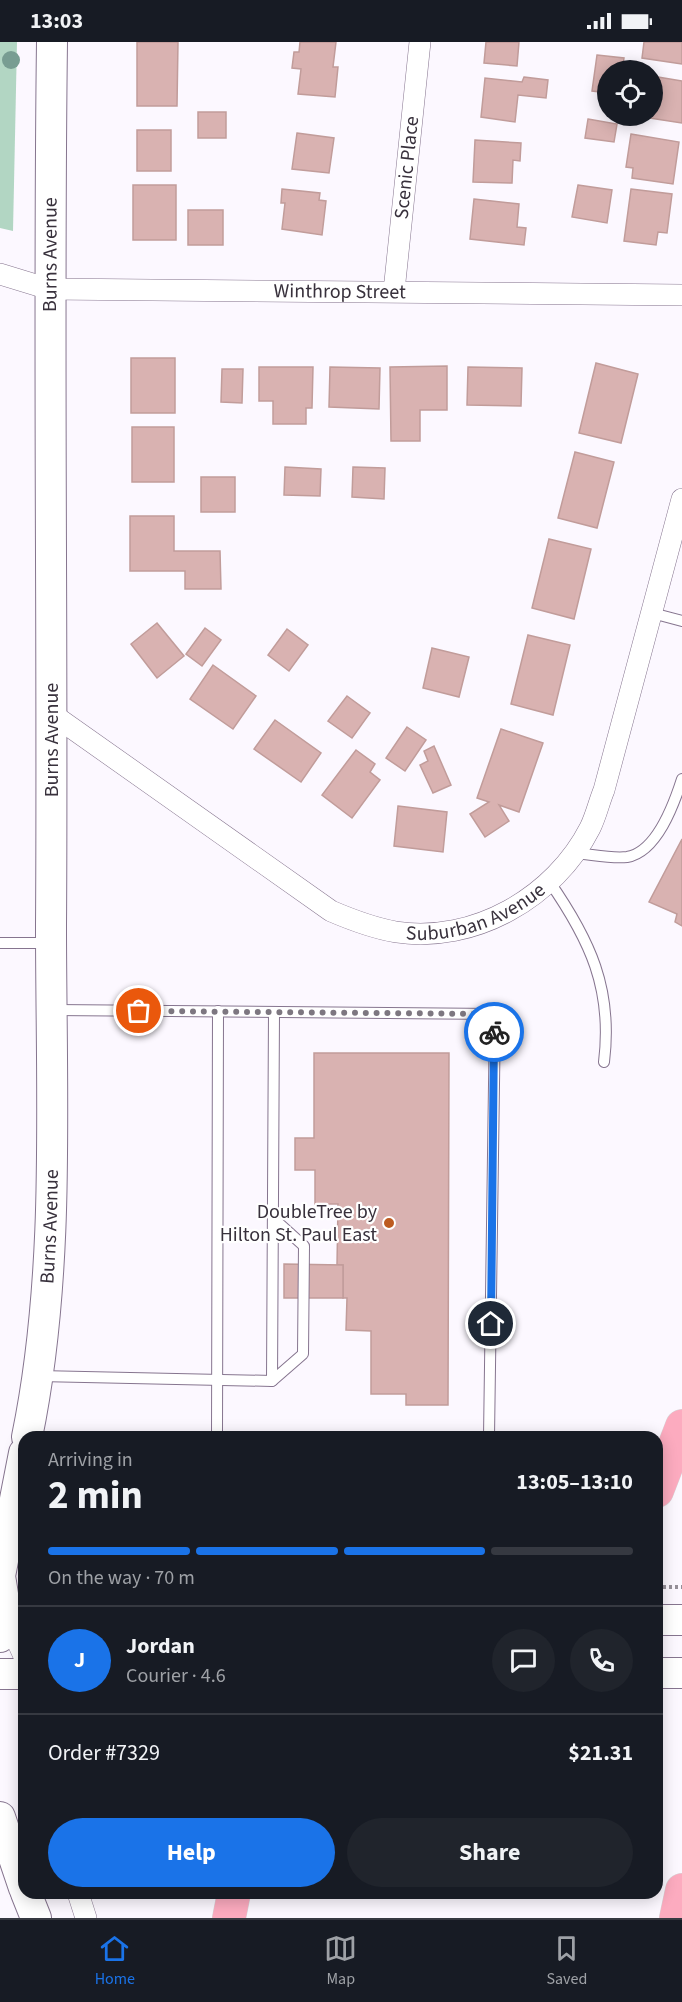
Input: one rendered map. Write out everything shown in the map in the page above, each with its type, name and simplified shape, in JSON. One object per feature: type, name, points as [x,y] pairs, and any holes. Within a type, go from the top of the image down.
[{"type":"highway","points":[[663,1475],[682,1426]]},
{"type":"highway","points":[[676,1918],[682,1890]]},
{"type":"highway","points":[[229,1918],[233,1899]]},
{"type":"street","name":"Burns Avenue","points":[[28,1431],[39,1376],[48,1305],[50,1254],[52,714],[49,289],[52,42]]},
{"type":"street","name":"Scenic Place","points":[[393,291],[420,42]]},
{"type":"street","name":"Winthrop Street","points":[[0,274],[49,289],[682,295]]},
{"type":"street","name":"Suburban Avenue","points":[[52,714],[310,898],[359,923],[398,932],[439,932],[469,927],[497,917],[532,897],[574,853],[590,828],[604,790],[682,499]]},
{"type":"street","points":[[18,1484],[0,1576],[8,1623],[18,1644]]},
{"type":"street","points":[[663,1620],[682,1620]]},
{"type":"street","points":[[663,1673],[682,1673]]},
{"type":"street","points":[[0,1674],[18,1674]]},
{"type":"street","points":[[0,1817],[18,1870]]},
{"type":"street","points":[[28,1899],[36,1918]]},
{"type":"street","points":[[80,1899],[86,1918]]},
{"type":"lane","points":[[652,613],[682,621]]},
{"type":"lane","points":[[574,853],[627,857],[647,847],[671,812],[682,779]]},
{"type":"lane","points":[[549,881],[574,917],[598,967],[608,1032],[604,1062]]},
{"type":"lane","points":[[0,943],[51,944]]},
{"type":"lane","points":[[51,1010],[495,1014],[489,1431]]},
{"type":"lane","points":[[217,1431],[218,1011]]},
{"type":"lane","points":[[272,1381],[274,1012]]},
{"type":"lane","points":[[39,1376],[272,1381],[303,1354],[304,1246],[273,1218]]},
{"type":"path","points":[[663,1587],[682,1587]]},
{"type":"green space","points":[[0,42],[17,42],[13,231],[0,228]]},
{"type":"building","points":[[137,42],[178,42],[177,106],[137,106]]},
{"type":"building","points":[[300,42],[336,42],[333,67],[338,67],[335,97],[298,94],[301,69],[292,68],[294,52],[299,52]]},
{"type":"building","points":[[486,42],[519,42],[517,66],[484,63]]},
{"type":"building","points":[[644,42],[682,42],[682,64],[642,58]]},
{"type":"building","points":[[597,55],[624,58],[624,60],[597,60],[597,92],[592,91]]},
{"type":"building","points":[[524,77],[548,80],[546,98],[518,95],[515,122],[481,117],[485,78],[522,82]]},
{"type":"building","points":[[663,78],[682,81],[682,123],[663,120]]},
{"type":"building","points":[[198,112],[226,112],[226,138],[198,138]]},
{"type":"building","points":[[588,119],[597,121],[597,126],[617,126],[614,142],[585,138]]},
{"type":"building","points":[[137,130],[171,130],[171,171],[137,171]]},
{"type":"building","points":[[297,133],[334,138],[329,173],[292,169]]},
{"type":"building","points":[[631,134],[679,142],[673,184],[632,178],[633,168],[626,167]]},
{"type":"building","points":[[475,140],[521,143],[520,161],[513,160],[512,183],[473,182]]},
{"type":"building","points":[[133,185],[176,185],[176,240],[133,240]]},
{"type":"building","points":[[578,185],[612,190],[607,223],[572,217]]},
{"type":"building","points":[[282,189],[320,193],[319,200],[326,201],[322,235],[282,229],[285,203],[281,203]]},
{"type":"building","points":[[631,189],[672,194],[667,233],[658,232],[656,245],[624,241]]},
{"type":"building","points":[[474,199],[519,204],[517,227],[526,228],[524,245],[470,239]]},
{"type":"building","points":[[188,210],[223,210],[223,245],[188,245]]},
{"type":"building","points":[[131,358],[175,358],[175,413],[131,413]]},
{"type":"building","points":[[596,363],[638,374],[621,443],[579,433]]},
{"type":"building","points":[[447,366],[447,410],[420,410],[420,441],[391,441],[390,367]]},
{"type":"building","points":[[259,367],[313,367],[312,408],[306,408],[306,424],[273,424],[273,401],[259,401]]},
{"type":"building","points":[[330,367],[380,368],[379,409],[329,407]]},
{"type":"building","points":[[468,367],[522,368],[521,406],[467,405]]},
{"type":"building","points":[[222,369],[243,369],[242,403],[221,402]]},
{"type":"building","points":[[132,427],[174,427],[174,482],[132,482]]},
{"type":"building","points":[[575,452],[614,462],[597,528],[558,518]]},
{"type":"building","points":[[285,467],[321,469],[320,496],[284,495]]},
{"type":"building","points":[[353,467],[385,468],[384,499],[352,497]]},
{"type":"building","points":[[201,477],[235,477],[235,512],[201,512]]},
{"type":"building","points":[[130,516],[174,516],[174,551],[220,551],[221,589],[185,589],[185,571],[130,571]]},
{"type":"building","points":[[549,539],[591,549],[574,619],[532,608]]},
{"type":"building","points":[[157,623],[184,656],[157,678],[131,644]]},
{"type":"building","points":[[205,628],[221,640],[202,666],[186,654]]},
{"type":"building","points":[[287,629],[308,645],[289,671],[268,655]]},
{"type":"building","points":[[528,635],[570,645],[553,715],[511,704]]},
{"type":"building","points":[[432,648],[469,657],[459,697],[423,688]]},
{"type":"building","points":[[213,665],[256,696],[233,729],[190,699]]},
{"type":"building","points":[[347,696],[370,713],[352,738],[328,721]]},
{"type":"building","points":[[275,720],[321,753],[301,782],[254,749]]},
{"type":"building","points":[[407,727],[426,740],[405,771],[386,758]]},
{"type":"building","points":[[501,729],[543,743],[519,812],[499,805],[509,821],[485,837],[470,814],[489,802],[477,798]]},
{"type":"building","points":[[434,746],[451,785],[433,793],[420,765],[428,761],[424,751]]},
{"type":"building","points":[[356,750],[375,764],[370,772],[380,780],[352,818],[322,795]]},
{"type":"building","points":[[398,806],[447,812],[443,852],[394,846]]},
{"type":"building","points":[[682,839],[682,926],[675,922],[677,914],[649,902]]},
{"type":"building","points":[[314,1053],[449,1053],[448,1405],[406,1405],[406,1394],[371,1394],[371,1331],[346,1330],[347,1298],[343,1298],[343,1265],[337,1265],[338,1204],[315,1204],[315,1170],[295,1170],[295,1138],[314,1138]]},
{"type":"building","points":[[284,1264],[343,1265],[343,1298],[284,1298]]},
{"type":"way so far","points":[[139,1011],[495,1014],[494,1032]]},
{"type":"place","name":"DoubleTree by Hilton St. Paul East","points":[[389,1223]]},
{"type":"route","points":[[491,1324],[494,1032]]}]
